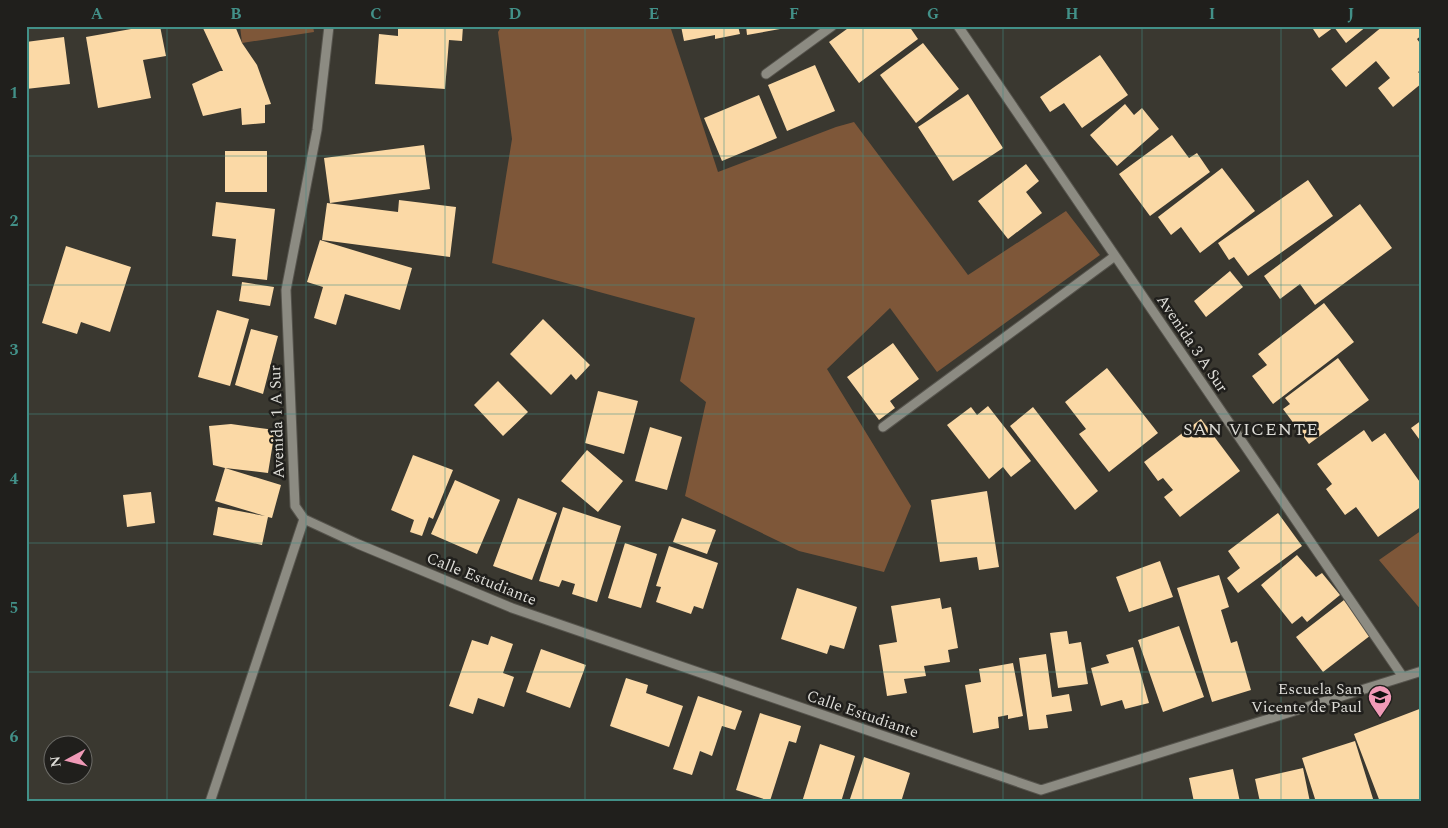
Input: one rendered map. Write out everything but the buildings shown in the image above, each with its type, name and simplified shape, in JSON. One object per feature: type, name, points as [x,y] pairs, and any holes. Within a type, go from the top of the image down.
[{"type":"street","name":"Avenida 1 A Sur","points":[[304,519],[295,506],[286,290],[317,130],[329,26]]},
{"type":"street","points":[[766,74],[832,26]]},
{"type":"street","name":"Avenida 3 A Sur","points":[[958,26],[1403,677]]},
{"type":"street","points":[[883,427],[1115,256]]},
{"type":"street","name":"Calle Estudiante","points":[[304,519],[358,544],[512,608],[1041,790],[1422,671]]},
{"type":"street","points":[[210,802],[304,519]]},
{"type":"shaded area","points":[[240,26],[313,26],[314,32],[242,43]]},
{"type":"shaded area","points":[[502,26],[670,26],[718,172],[836,127],[854,122],[968,275],[1066,211],[1100,255],[937,372],[890,308],[827,369],[911,506],[884,572],[799,551],[685,496],[706,402],[680,381],[695,318],[492,263],[512,139],[498,32]]},
{"type":"shaded area","points":[[1422,530],[1422,611],[1379,560]]},
{"type":"place","name":"Escuela San Vicente de Paul","points":[[1380,718]]},
{"type":"district","name":"SAN VICENTE","points":[[1251,429]]}]
